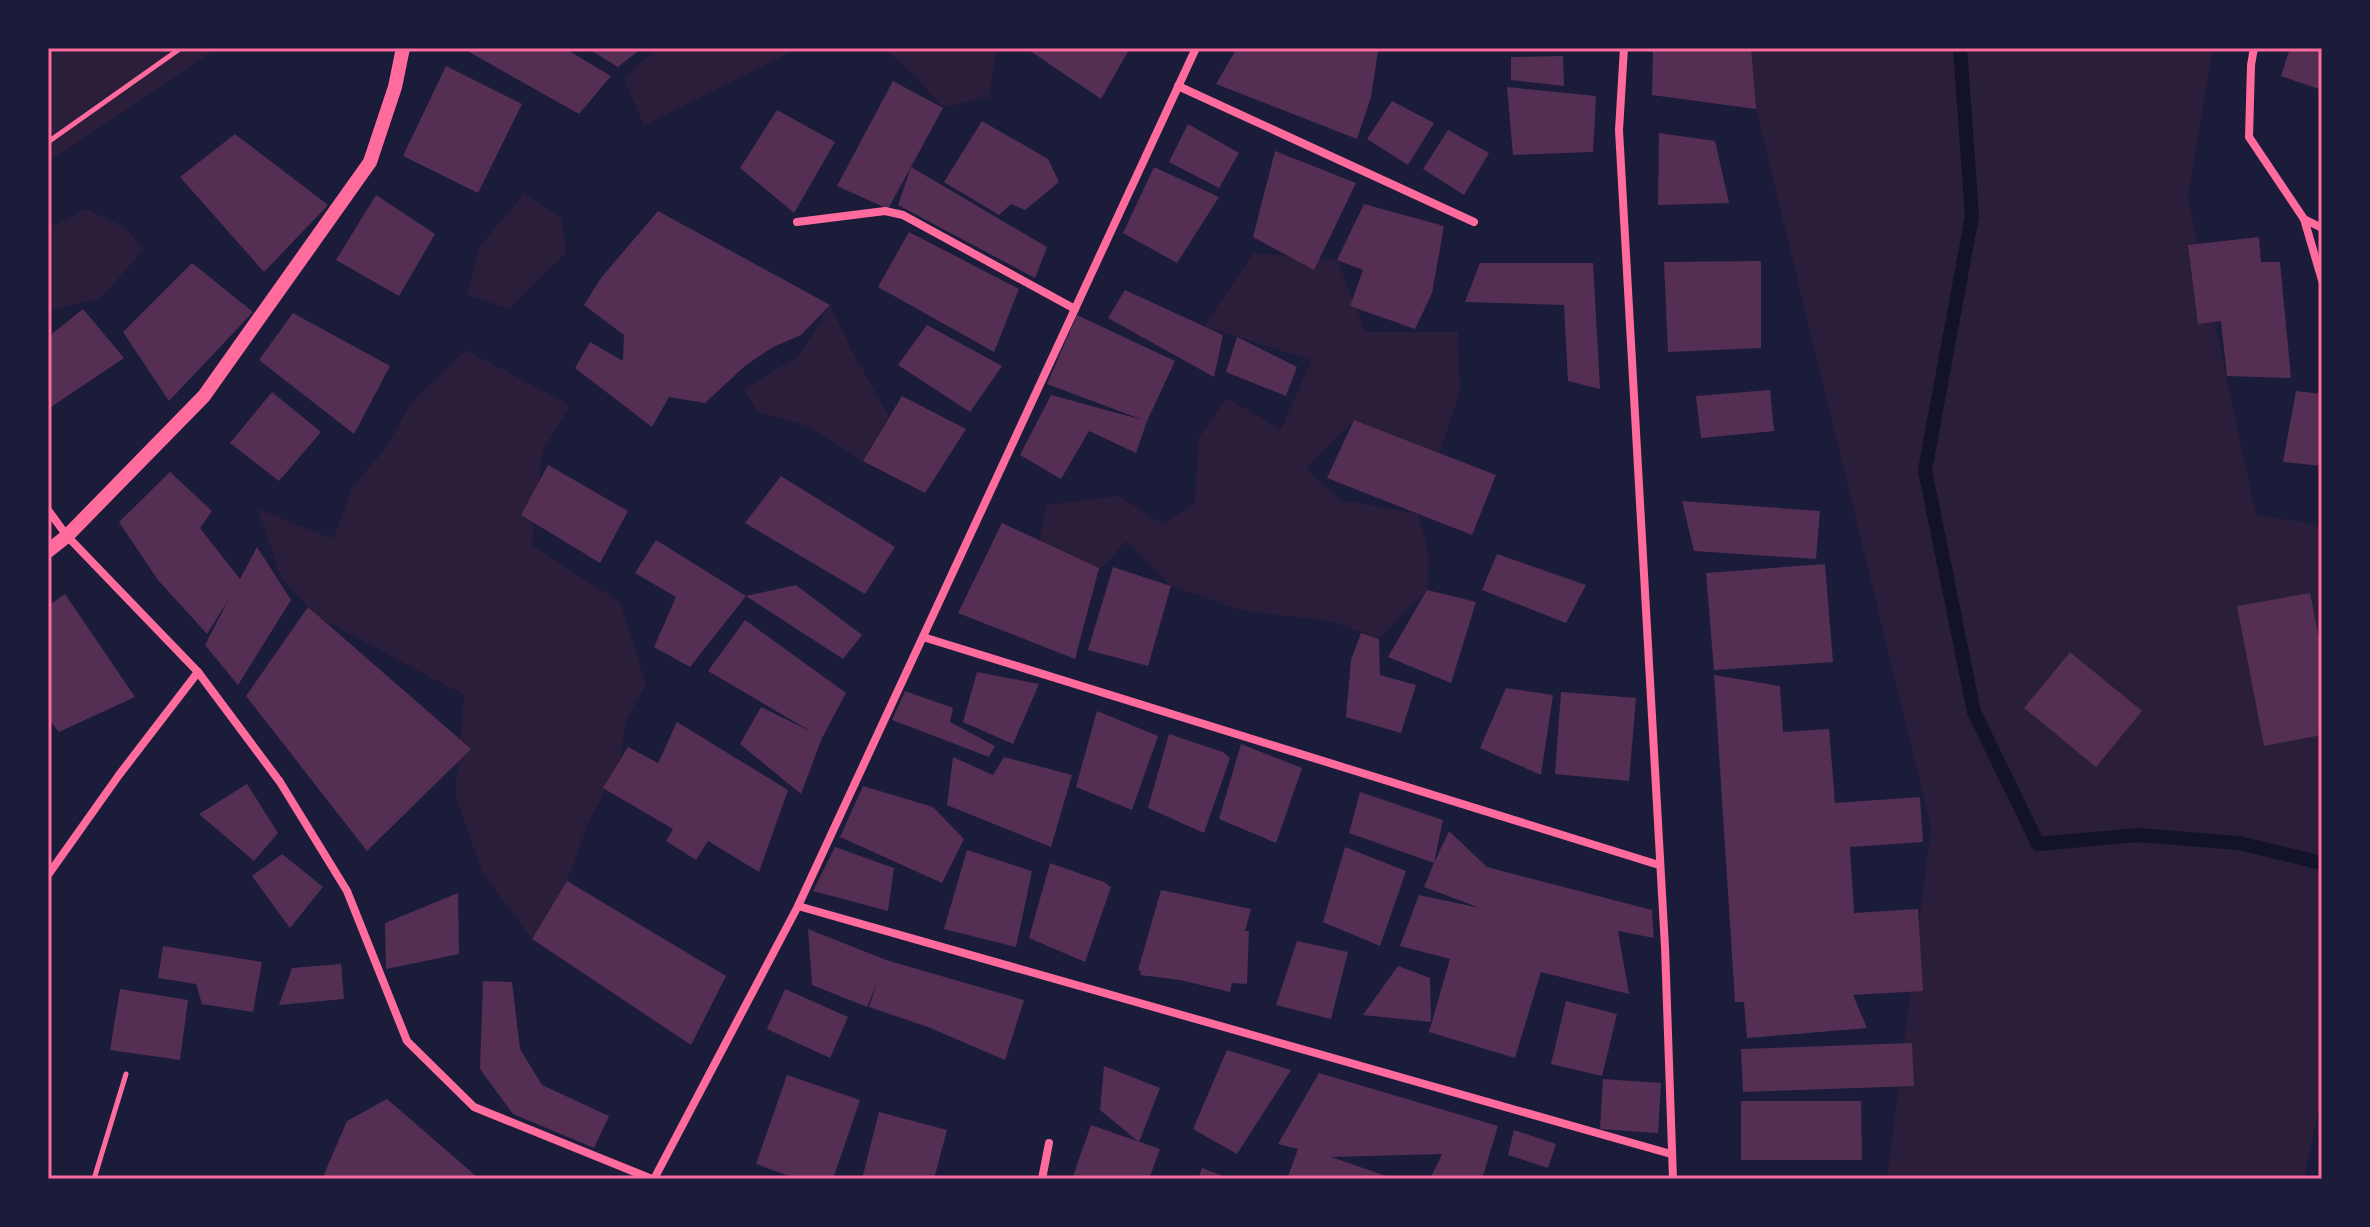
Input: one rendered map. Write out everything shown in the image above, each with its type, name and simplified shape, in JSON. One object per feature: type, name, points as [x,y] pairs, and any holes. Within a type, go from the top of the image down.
[{"type":"street","points":[[48,551],[67,536],[204,396],[370,162],[395,87],[403,48]]},
{"type":"street","points":[[48,510],[67,536],[198,672],[280,782],[347,891],[407,1041],[474,1107],[653,1179],[798,906],[1196,48]]},
{"type":"street","points":[[1624,48],[1619,130],[1665,947],[1673,1179]]},
{"type":"street","points":[[2254,48],[2249,137],[2304,219],[2322,280]]},
{"type":"street","points":[[1178,86],[1474,222]]},
{"type":"street","points":[[797,222],[871,211],[903,215],[1075,309]]},
{"type":"street","points":[[2304,219],[2322,228]]},
{"type":"street","points":[[923,637],[1659,865]]},
{"type":"street","points":[[48,875],[198,672]]},
{"type":"street","points":[[798,906],[1671,1154]]},
{"type":"street","points":[[1042,1179],[1049,1143]]},
{"type":"path","points":[[48,142],[181,48]]},
{"type":"path","points":[[94,1179],[126,1074]]},
{"type":"shaded area","points":[[48,48],[217,48],[48,162]]},
{"type":"shaded area","points":[[657,48],[799,48],[644,126],[624,78]]},
{"type":"shaded area","points":[[884,48],[997,48],[989,97],[943,108],[914,75]]},
{"type":"shaded area","points":[[1741,48],[2213,48],[2188,198],[2256,515],[2322,525],[2322,1094],[2304,1179],[1887,1179],[1931,827]]},
{"type":"shaded area","points":[[524,194],[562,218],[566,253],[509,309],[467,295],[479,247]]},
{"type":"shaded area","points":[[86,209],[125,227],[144,250],[100,298],[48,311],[48,228]]},
{"type":"shaded area","points":[[1254,253],[1337,260],[1366,332],[1458,332],[1460,391],[1440,453],[1354,420],[1306,469],[1341,500],[1418,514],[1429,554],[1427,590],[1379,639],[1331,621],[1243,611],[1171,586],[1126,541],[1085,587],[1036,563],[1046,505],[1119,496],[1163,524],[1195,502],[1198,439],[1226,398],[1281,429],[1311,360],[1204,326]]},
{"type":"shaded area","points":[[830,305],[889,416],[863,461],[807,426],[758,412],[744,389],[800,355]]},
{"type":"shaded area","points":[[466,350],[570,405],[542,453],[532,546],[620,602],[646,684],[626,721],[620,761],[588,824],[567,881],[532,939],[483,874],[455,795],[464,695],[320,618],[282,580],[258,509],[333,539],[353,486],[386,448],[412,401]]},
{"type":"building","points":[[462,48],[564,48],[611,76],[579,114]]},
{"type":"building","points":[[587,48],[642,48],[618,67]]},
{"type":"building","points":[[1026,48],[1130,48],[1101,99]]},
{"type":"building","points":[[1237,48],[1371,48],[1378,51],[1371,97],[1357,139],[1216,84]]},
{"type":"building","points":[[1653,48],[1751,48],[1756,109],[1652,95]]},
{"type":"building","points":[[2290,48],[2322,48],[2322,90],[2281,76]]},
{"type":"building","points":[[1563,56],[1564,86],[1511,80],[1511,57]]},
{"type":"building","points":[[446,66],[522,104],[478,193],[403,156]]},
{"type":"building","points":[[893,81],[943,108],[888,209],[837,186]]},
{"type":"building","points":[[1507,87],[1596,96],[1593,152],[1513,155]]},
{"type":"building","points":[[1392,101],[1434,123],[1408,165],[1367,139]]},
{"type":"building","points":[[777,110],[835,142],[794,213],[740,168]]},
{"type":"building","points":[[982,121],[1048,159],[1059,182],[1025,210],[1011,204],[999,215],[944,182]]},
{"type":"building","points":[[1188,124],[1239,153],[1219,188],[1169,162]]},
{"type":"building","points":[[1448,130],[1489,153],[1464,195],[1423,169]]},
{"type":"building","points":[[1659,133],[1715,141],[1729,203],[1658,205]]},
{"type":"building","points":[[235,134],[328,205],[264,272],[180,177]]},
{"type":"building","points":[[1275,151],[1356,183],[1314,270],[1253,237]]},
{"type":"building","points":[[911,167],[1047,247],[1035,278],[898,205]]},
{"type":"building","points":[[1154,167],[1219,197],[1177,263],[1123,233]]},
{"type":"building","points":[[376,195],[435,234],[399,296],[336,260]]},
{"type":"building","points":[[1364,204],[1444,226],[1432,293],[1415,329],[1350,306],[1363,270],[1337,260]]},
{"type":"building","points":[[658,211],[830,305],[801,335],[773,347],[746,365],[705,403],[669,397],[652,427],[575,368],[590,342],[623,361],[624,335],[584,305],[601,278]]},
{"type":"building","points":[[909,232],[1019,289],[994,352],[878,287]]},
{"type":"building","points":[[2259,237],[2261,262],[2280,262],[2291,378],[2227,376],[2221,321],[2198,324],[2188,245]]},
{"type":"building","points":[[1761,261],[1761,348],[1668,352],[1664,262]]},
{"type":"building","points":[[192,263],[253,312],[169,401],[123,332]]},
{"type":"building","points":[[1480,263],[1593,263],[1600,389],[1568,381],[1564,305],[1465,302]]},
{"type":"building","points":[[1125,290],[1223,335],[1214,377],[1108,318]]},
{"type":"building","points":[[83,309],[124,358],[48,409],[48,337]]},
{"type":"building","points":[[293,313],[390,366],[354,434],[259,360]]},
{"type":"building","points":[[1077,315],[1175,361],[1136,453],[1089,431],[1061,479],[1020,455],[1051,395],[1143,420],[1047,384]]},
{"type":"building","points":[[927,325],[1002,366],[970,412],[898,365]]},
{"type":"building","points":[[1237,337],[1297,367],[1286,396],[1226,372]]},
{"type":"building","points":[[1770,390],[1774,431],[1701,438],[1696,396]]},
{"type":"building","points":[[2296,391],[2322,394],[2322,466],[2283,462]]},
{"type":"building","points":[[272,392],[321,432],[279,481],[230,443]]},
{"type":"building","points":[[902,396],[966,429],[925,493],[863,461]]},
{"type":"building","points":[[1354,420],[1496,475],[1472,535],[1327,478]]},
{"type":"building","points":[[548,465],[628,511],[600,563],[521,515]]},
{"type":"building","points":[[170,472],[212,511],[200,528],[240,579],[257,547],[291,600],[238,685],[205,645],[229,599],[207,634],[158,580],[119,522]]},
{"type":"building","points":[[781,476],[895,547],[865,594],[745,523]]},
{"type":"building","points":[[1682,501],[1820,511],[1816,559],[1694,551]]},
{"type":"building","points":[[1002,523],[1099,568],[1075,659],[958,613]]},
{"type":"building","points":[[656,540],[746,596],[690,667],[654,647],[676,597],[635,573]]},
{"type":"building","points":[[1497,554],[1586,585],[1566,623],[1482,590]]},
{"type":"building","points":[[1825,564],[1833,662],[1714,670],[1706,573]]},
{"type":"building","points":[[1113,567],[1171,586],[1148,666],[1088,650]]},
{"type":"building","points":[[796,585],[862,635],[843,659],[746,596]]},
{"type":"building","points":[[1427,590],[1476,602],[1451,683],[1388,657]]},
{"type":"building","points":[[2310,593],[2322,655],[2322,735],[2264,746],[2237,606]]},
{"type":"building","points":[[65,594],[135,697],[59,732],[48,718],[48,606]]},
{"type":"building","points":[[308,607],[471,749],[367,851],[246,696]]},
{"type":"building","points":[[745,620],[846,693],[822,738],[801,794],[740,744],[761,707],[812,732],[708,671]]},
{"type":"building","points":[[1361,633],[1379,639],[1380,675],[1416,685],[1401,733],[1346,717],[1351,660]]},
{"type":"building","points":[[2070,652],[2142,711],[2096,767],[2024,708]]},
{"type":"building","points":[[977,672],[1039,684],[1013,744],[963,722]]},
{"type":"building","points":[[1714,675],[1780,686],[1783,732],[1829,729],[1835,803],[1920,797],[1923,842],[1850,847],[1854,913],[1918,909],[1923,991],[1853,995],[1867,1028],[1747,1038],[1744,1002],[1735,1002]]},
{"type":"building","points":[[1506,688],[1553,695],[1541,775],[1480,748]]},
{"type":"building","points":[[905,691],[953,708],[950,722],[995,746],[989,757],[892,720]]},
{"type":"building","points":[[1561,692],[1636,698],[1629,781],[1555,774]]},
{"type":"building","points":[[1097,711],[1158,736],[1132,810],[1076,787]]},
{"type":"building","points":[[677,722],[788,790],[759,872],[708,841],[696,860],[666,841],[673,829],[603,788],[628,747],[658,763]]},
{"type":"building","points":[[1169,734],[1223,752],[1230,758],[1204,833],[1148,808]]},
{"type":"building","points":[[1241,744],[1302,768],[1276,843],[1219,819]]},
{"type":"building","points":[[953,757],[993,775],[1004,757],[1072,775],[1051,847],[947,805]]},
{"type":"building","points":[[247,784],[278,833],[254,861],[199,814]]},
{"type":"building","points":[[863,786],[933,807],[964,839],[942,883],[840,837]]},
{"type":"building","points":[[1360,792],[1443,820],[1434,863],[1349,833]]},
{"type":"building","points":[[1449,831],[1487,867],[1652,910],[1654,938],[1618,931],[1629,994],[1541,972],[1515,1058],[1429,1032],[1450,959],[1400,946],[1419,895],[1480,908],[1424,887]]},
{"type":"building","points":[[835,847],[894,868],[888,911],[813,891]]},
{"type":"building","points":[[1345,847],[1406,871],[1380,946],[1323,922]]},
{"type":"building","points":[[967,850],[1032,871],[1016,947],[944,929]]},
{"type":"building","points":[[282,854],[323,887],[290,928],[252,876]]},
{"type":"building","points":[[1050,863],[1111,887],[1085,962],[1029,938]]},
{"type":"building","points":[[567,881],[726,976],[691,1045],[532,939]]},
{"type":"building","points":[[1161,890],[1251,909],[1245,931],[1249,931],[1247,984],[1232,983],[1230,992],[1180,980],[1140,975],[1141,971],[1138,970]]},
{"type":"building","points":[[458,893],[459,954],[386,969],[385,923]]},
{"type":"building","points":[[808,929],[886,960],[1024,1000],[1005,1060],[928,1027],[869,1007],[877,983],[867,1007],[812,985]]},
{"type":"building","points":[[1297,941],[1348,952],[1331,1019],[1276,1005]]},
{"type":"building","points":[[163,946],[262,962],[253,1012],[202,1004],[196,984],[158,978]]},
{"type":"building","points":[[341,964],[344,999],[279,1005],[292,968]]},
{"type":"building","points":[[1398,966],[1430,978],[1431,1022],[1363,1015]]},
{"type":"building","points":[[483,981],[512,982],[520,1049],[542,1085],[609,1116],[594,1148],[513,1114],[480,1069]]},
{"type":"building","points":[[120,989],[188,1000],[180,1060],[110,1050]]},
{"type":"building","points":[[785,989],[848,1017],[830,1058],[767,1029]]},
{"type":"building","points":[[1566,1001],[1617,1014],[1602,1076],[1551,1064]]},
{"type":"building","points":[[1912,1043],[1914,1086],[1743,1092],[1741,1049]]},
{"type":"building","points":[[1227,1050],[1291,1070],[1237,1154],[1193,1129]]},
{"type":"building","points":[[1104,1066],[1160,1088],[1139,1142],[1100,1110]]},
{"type":"building","points":[[1319,1073],[1498,1126],[1482,1179],[1430,1179],[1442,1154],[1331,1157],[1395,1179],[1287,1179],[1298,1149],[1278,1144]]},
{"type":"building","points":[[787,1075],[860,1100],[833,1179],[798,1179],[756,1164]]},
{"type":"building","points":[[1603,1079],[1661,1083],[1658,1133],[1600,1129]]},
{"type":"building","points":[[387,1099],[476,1176],[475,1179],[322,1179],[347,1121]]},
{"type":"building","points":[[1741,1101],[1861,1101],[1862,1160],[1741,1160]]},
{"type":"building","points":[[879,1112],[947,1130],[934,1179],[862,1179]]},
{"type":"building","points":[[1091,1125],[1160,1149],[1149,1179],[1072,1179]]},
{"type":"building","points":[[1514,1130],[1556,1144],[1548,1168],[1508,1155]]},
{"type":"building","points":[[1202,1168],[1231,1179],[1198,1179]]},
{"type":"waterway","points":[[1960,48],[1972,216],[1925,470],[1974,712],[2038,844],[2138,835],[2239,843],[2322,863]]}]
